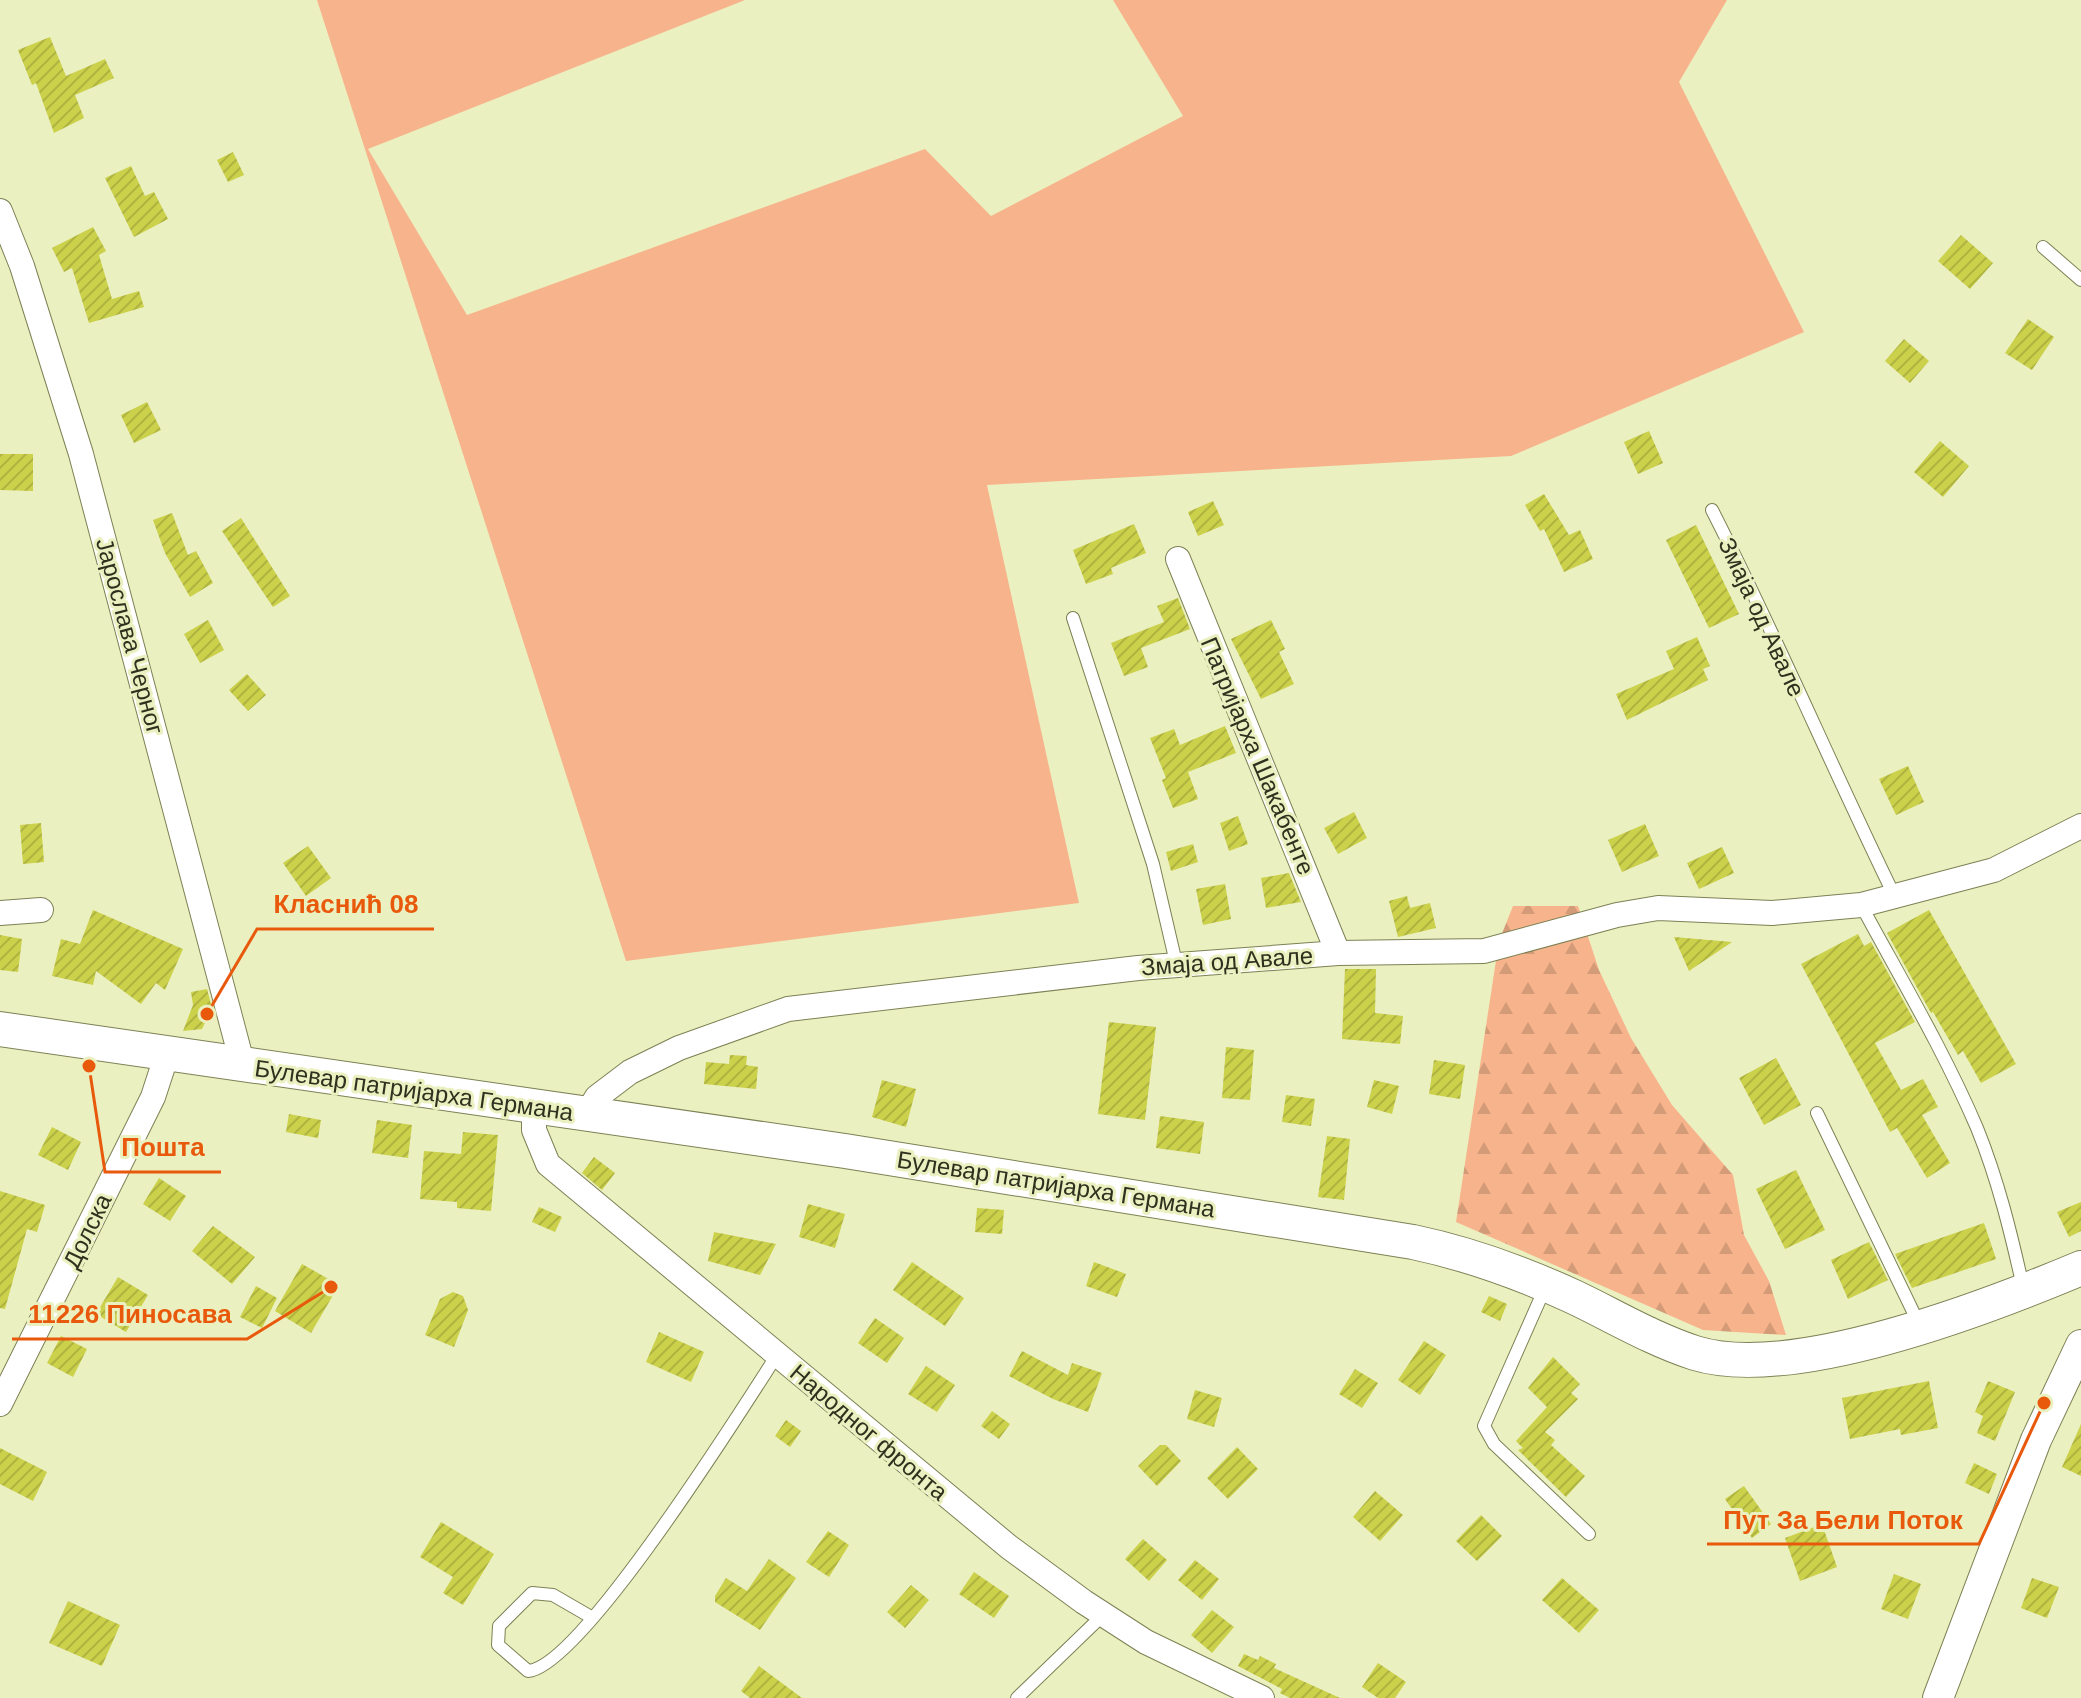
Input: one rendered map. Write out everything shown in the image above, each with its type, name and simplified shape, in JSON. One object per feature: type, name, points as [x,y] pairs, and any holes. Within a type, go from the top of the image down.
[{"type":"main road","name":"Булевар патријарха Германа","points":[[0,1029],[845,1151],[1386,1237],[1490,1262],[1546,1285],[1658,1339],[1714,1357],[1754,1360],[1800,1356],[1920,1326],[2081,1268]]},
{"type":"street","name":"Јарослава Черног","points":[[0,211],[32,296],[81,454],[243,1066]]},
{"type":"street","name":"Патријарха Шакабенте","points":[[1178,559],[1338,953]]},
{"type":"street","name":"Змаја од Авале","points":[[586,1115],[597,1097],[630,1072],[679,1048],[788,1009],[1138,968],[1338,953],[1484,951],[1617,915],[1658,908],[1772,913],[1861,905],[1994,870],[2081,826]]},
{"type":"street","points":[[0,913],[41,910]]},
{"type":"street","name":"Долска","points":[[0,1404],[147,1111],[167,1054]]},
{"type":"street","name":"Народног фронта","points":[[534,1107],[534,1130],[548,1164],[1009,1547],[1146,1642],[1262,1698]]},
{"type":"street","points":[[1938,1698],[2036,1440],[2081,1345]]},
{"type":"lane","points":[[2043,247],[2081,280]]},
{"type":"lane","name":"Змаја од Авале","points":[[1712,510],[1769,621],[1805,710],[1895,897]]},
{"type":"lane","points":[[1073,618],[1153,864],[1177,967]]},
{"type":"lane","points":[[1861,905],[1945,1057],[1977,1129],[2009,1221],[2024,1290]]},
{"type":"lane","points":[[1817,1113],[1920,1326]]},
{"type":"lane","points":[[1546,1285],[1484,1426],[1494,1444],[1589,1534]]},
{"type":"lane","points":[[591,1617],[553,1595],[536,1592],[526,1596],[499,1626],[496,1638],[503,1653],[522,1669],[533,1671],[553,1660],[591,1617],[667,1523],[777,1355]]},
{"type":"lane","points":[[1017,1698],[1103,1615]]},
{"type":"green space","points":[[317,0],[745,0],[368,149],[467,315],[925,149],[991,216],[1183,116],[1113,0],[1727,0],[1679,82],[1804,332],[1511,456],[987,485],[1079,903],[626,961]]},
{"type":"green space","points":[[1513,906],[1578,906],[1599,970],[1631,1038],[1672,1105],[1733,1175],[1744,1235],[1769,1281],[1786,1335],[1703,1330],[1456,1222],[1499,941]]},
{"type":"building","points":[[50,37],[66,76],[105,59],[114,78],[75,95],[84,118],[54,133],[36,83],[32,85],[18,50]]},
{"type":"building","points":[[233,152],[244,175],[228,182],[217,160]]},
{"type":"building","points":[[131,166],[145,196],[154,192],[168,219],[134,237],[105,178]]},
{"type":"building","points":[[93,227],[106,251],[99,255],[112,299],[139,291],[144,307],[89,323],[72,268],[64,272],[52,248]]},
{"type":"building","points":[[1961,235],[1993,263],[1970,289],[1938,261]]},
{"type":"building","points":[[2028,319],[2054,337],[2032,370],[2005,353]]},
{"type":"building","points":[[1904,339],[1929,361],[1910,383],[1885,361]]},
{"type":"building","points":[[147,402],[161,430],[134,443],[121,415]]},
{"type":"building","points":[[1649,431],[1663,463],[1638,474],[1624,442]]},
{"type":"building","points":[[1940,441],[1969,466],[1943,497],[1914,472]]},
{"type":"building","points":[[0,454],[33,454],[33,491],[0,490]]},
{"type":"building","points":[[1544,494],[1569,535],[1580,530],[1593,559],[1564,572],[1544,529],[1540,531],[1525,505]]},
{"type":"building","points":[[1213,501],[1224,525],[1198,536],[1188,512]]},
{"type":"building","points":[[172,513],[188,555],[196,551],[213,583],[190,597],[165,553],[153,520]]},
{"type":"building","points":[[241,518],[290,596],[273,607],[222,531]]},
{"type":"building","points":[[1134,524],[1146,553],[1111,568],[1113,574],[1086,584],[1073,550]]},
{"type":"building","points":[[1696,525],[1739,614],[1709,628],[1666,540]]},
{"type":"building","points":[[1178,598],[1190,629],[1141,648],[1148,667],[1124,676],[1111,643],[1164,622],[1157,606]]},
{"type":"building","points":[[208,620],[224,650],[200,663],[184,634]]},
{"type":"building","points":[[1271,620],[1285,649],[1279,652],[1294,684],[1261,699],[1231,639]]},
{"type":"building","points":[[1697,637],[1710,666],[1703,669],[1708,680],[1627,720],[1616,694],[1674,669],[1666,651]]},
{"type":"building","points":[[247,674],[266,695],[248,711],[229,690]]},
{"type":"building","points":[[1225,726],[1236,753],[1188,772],[1198,799],[1173,808],[1162,780],[1166,778],[1150,738],[1174,729],[1180,745]]},
{"type":"building","points":[[1908,766],[1924,802],[1896,815],[1879,779]]},
{"type":"building","points":[[1354,812],[1367,838],[1338,854],[1324,828]]},
{"type":"building","points":[[1238,816],[1248,844],[1229,851],[1220,823]]},
{"type":"building","points":[[41,823],[44,862],[23,864],[20,825]]},
{"type":"building","points":[[1645,824],[1659,856],[1622,872],[1608,840]]},
{"type":"building","points":[[1193,844],[1198,862],[1171,871],[1166,852]]},
{"type":"building","points":[[308,846],[331,878],[306,896],[283,863]]},
{"type":"building","points":[[1722,847],[1734,873],[1699,889],[1687,863]]},
{"type":"building","points":[[1289,873],[1301,902],[1266,908],[1261,878]]},
{"type":"building","points":[[1225,884],[1231,919],[1203,925],[1196,889]]},
{"type":"building","points":[[1407,896],[1410,908],[1430,903],[1436,928],[1398,937],[1389,901]]},
{"type":"building","points":[[93,910],[183,949],[165,990],[156,983],[141,1004],[96,971],[93,985],[52,976],[61,939],[80,944]]},
{"type":"building","points":[[1929,910],[2016,1064],[1981,1083],[1963,1051],[1958,1055],[1931,1013],[1887,933]]},
{"type":"building","points":[[1858,934],[1864,946],[1871,942],[1915,1022],[1875,1043],[1901,1090],[1923,1079],[1938,1107],[1922,1115],[1950,1163],[1927,1178],[1897,1128],[1890,1132],[1801,964]]},
{"type":"building","points":[[0,935],[22,939],[18,972],[0,970]]},
{"type":"building","points":[[1674,937],[1732,942],[1689,971]]},
{"type":"building","points":[[1345,969],[1376,969],[1375,1013],[1403,1016],[1400,1044],[1342,1039]]},
{"type":"building","points":[[207,989],[212,1008],[202,1029],[183,1031],[193,1005],[191,992]]},
{"type":"building","points":[[1109,1022],[1156,1027],[1145,1120],[1098,1114]]},
{"type":"building","points":[[1226,1047],[1254,1050],[1250,1100],[1222,1098]]},
{"type":"building","points":[[730,1055],[747,1056],[746,1065],[758,1067],[756,1089],[704,1084],[706,1062],[729,1064]]},
{"type":"building","points":[[1776,1058],[1801,1105],[1764,1125],[1739,1078]]},
{"type":"building","points":[[1434,1060],[1465,1065],[1460,1099],[1429,1094]]},
{"type":"building","points":[[882,1080],[916,1089],[906,1127],[872,1117]]},
{"type":"building","points":[[1374,1080],[1399,1086],[1392,1114],[1367,1107]]},
{"type":"building","points":[[1286,1095],[1315,1099],[1311,1126],[1282,1122]]},
{"type":"building","points":[[289,1114],[321,1120],[318,1138],[286,1132]]},
{"type":"building","points":[[1160,1116],[1204,1122],[1200,1154],[1156,1148]]},
{"type":"building","points":[[377,1120],[412,1125],[408,1158],[372,1153]]},
{"type":"building","points":[[52,1127],[81,1142],[68,1170],[38,1155]]},
{"type":"building","points":[[463,1132],[498,1135],[491,1211],[457,1208],[457,1202],[420,1199],[424,1151],[461,1154]]},
{"type":"building","points":[[1327,1136],[1350,1139],[1344,1200],[1318,1197]]},
{"type":"building","points":[[594,1157],[615,1173],[602,1190],[582,1173]]},
{"type":"building","points":[[1796,1170],[1825,1230],[1785,1249],[1756,1189]]},
{"type":"building","points":[[159,1178],[186,1196],[170,1221],[143,1204]]},
{"type":"building","points":[[0,1191],[45,1205],[37,1232],[27,1229],[5,1309],[0,1308]]},
{"type":"building","points":[[2081,1202],[2081,1231],[2069,1237],[2057,1212]]},
{"type":"building","points":[[808,1204],[845,1214],[835,1248],[799,1237]]},
{"type":"building","points":[[539,1207],[562,1217],[555,1232],[532,1222]]},
{"type":"building","points":[[977,1208],[1004,1210],[1002,1234],[975,1232]]},
{"type":"building","points":[[1984,1223],[1996,1259],[1912,1288],[1895,1254]]},
{"type":"building","points":[[213,1226],[255,1257],[232,1284],[192,1251]]},
{"type":"building","points":[[714,1232],[776,1244],[760,1275],[708,1261]]},
{"type":"building","points":[[1869,1242],[1888,1280],[1848,1299],[1831,1260]]},
{"type":"building","points":[[912,1262],[964,1298],[945,1326],[893,1290]]},
{"type":"building","points":[[1094,1262],[1126,1274],[1117,1297],[1086,1286]]},
{"type":"building","points":[[302,1264],[339,1285],[311,1333],[275,1311]]},
{"type":"building","points":[[118,1277],[148,1295],[126,1332],[96,1314]]},
{"type":"building","points":[[256,1286],[277,1298],[262,1328],[240,1317]]},
{"type":"building","points":[[453,1292],[463,1296],[468,1310],[454,1347],[425,1335],[440,1299]]},
{"type":"building","points":[[1489,1296],[1507,1304],[1500,1321],[1481,1312]]},
{"type":"building","points":[[875,1318],[904,1338],[887,1363],[858,1343]]},
{"type":"building","points":[[659,1332],[704,1352],[691,1382],[646,1362]]},
{"type":"building","points":[[61,1336],[87,1349],[73,1377],[47,1363]]},
{"type":"building","points":[[1424,1341],[1446,1355],[1420,1395],[1398,1380]]},
{"type":"building","points":[[1022,1351],[1068,1375],[1072,1363],[1102,1373],[1088,1412],[1053,1399],[1009,1376]]},
{"type":"building","points":[[1553,1357],[1580,1384],[1571,1393],[1578,1399],[1545,1432],[1555,1440],[1551,1445],[1585,1476],[1566,1497],[1518,1450],[1523,1448],[1516,1441],[1547,1407],[1528,1388]]},
{"type":"building","points":[[926,1366],[955,1385],[937,1412],[908,1394]]},
{"type":"building","points":[[1355,1369],[1378,1383],[1362,1408],[1339,1394]]},
{"type":"building","points":[[1929,1381],[1938,1428],[1901,1435],[1900,1429],[1850,1439],[1842,1398]]},
{"type":"building","points":[[1988,1381],[2015,1392],[1995,1441],[1977,1433],[1983,1416],[1975,1412]]},
{"type":"building","points":[[1195,1390],[1222,1398],[1214,1427],[1187,1419]]},
{"type":"building","points":[[992,1411],[1010,1424],[999,1439],[981,1426]]},
{"type":"building","points":[[786,1420],[801,1431],[790,1447],[775,1436]]},
{"type":"building","points":[[2081,1424],[2081,1476],[2062,1467]]},
{"type":"building","points":[[1160,1445],[1166,1445],[1181,1461],[1157,1486],[1138,1466]]},
{"type":"building","points":[[1237,1447],[1258,1469],[1228,1499],[1207,1478]]},
{"type":"building","points":[[0,1448],[47,1472],[33,1501],[0,1484]]},
{"type":"building","points":[[1974,1463],[1997,1474],[1989,1494],[1965,1483]]},
{"type":"building","points":[[1744,1486],[1771,1524],[1752,1538],[1725,1499]]},
{"type":"building","points":[[1375,1491],[1403,1515],[1380,1541],[1353,1517]]},
{"type":"building","points":[[1481,1515],[1502,1536],[1477,1561],[1456,1541]]},
{"type":"building","points":[[441,1522],[494,1554],[463,1605],[443,1593],[453,1577],[420,1557]]},
{"type":"building","points":[[1822,1524],[1837,1567],[1800,1581],[1785,1538]]},
{"type":"building","points":[[828,1531],[849,1545],[829,1577],[806,1562]]},
{"type":"building","points":[[1143,1539],[1167,1560],[1149,1581],[1125,1559]]},
{"type":"building","points":[[769,1559],[796,1578],[760,1630],[715,1602],[715,1596],[726,1578],[747,1591]]},
{"type":"building","points":[[1195,1560],[1219,1579],[1202,1600],[1178,1580]]},
{"type":"building","points":[[974,1572],[1009,1596],[994,1618],[959,1594]]},
{"type":"building","points":[[1894,1574],[1921,1584],[1908,1619],[1881,1609]]},
{"type":"building","points":[[1562,1578],[1599,1610],[1579,1633],[1542,1600]]},
{"type":"building","points":[[2032,1578],[2059,1587],[2047,1618],[2021,1608]]},
{"type":"building","points":[[911,1585],[929,1600],[905,1628],[887,1612]]},
{"type":"building","points":[[68,1601],[120,1625],[102,1666],[49,1643]]},
{"type":"building","points":[[1212,1610],[1234,1627],[1212,1653],[1191,1635]]},
{"type":"building","points":[[1244,1654],[1258,1660],[1260,1656],[1276,1664],[1274,1668],[1340,1698],[1290,1698],[1280,1693],[1282,1689],[1238,1666]]},
{"type":"building","points":[[1378,1663],[1406,1682],[1395,1698],[1378,1698],[1362,1687]]},
{"type":"building","points":[[759,1666],[802,1698],[750,1698],[741,1691]]},
{"type":"place","name":"Класнић 08","points":[[207,1014]]},
{"type":"place","name":"Пошта","points":[[89,1066]]},
{"type":"place","name":"11226 Пиносава","points":[[331,1287]]},
{"type":"place","name":"Пут За Бели Поток","points":[[2044,1403]]}]
